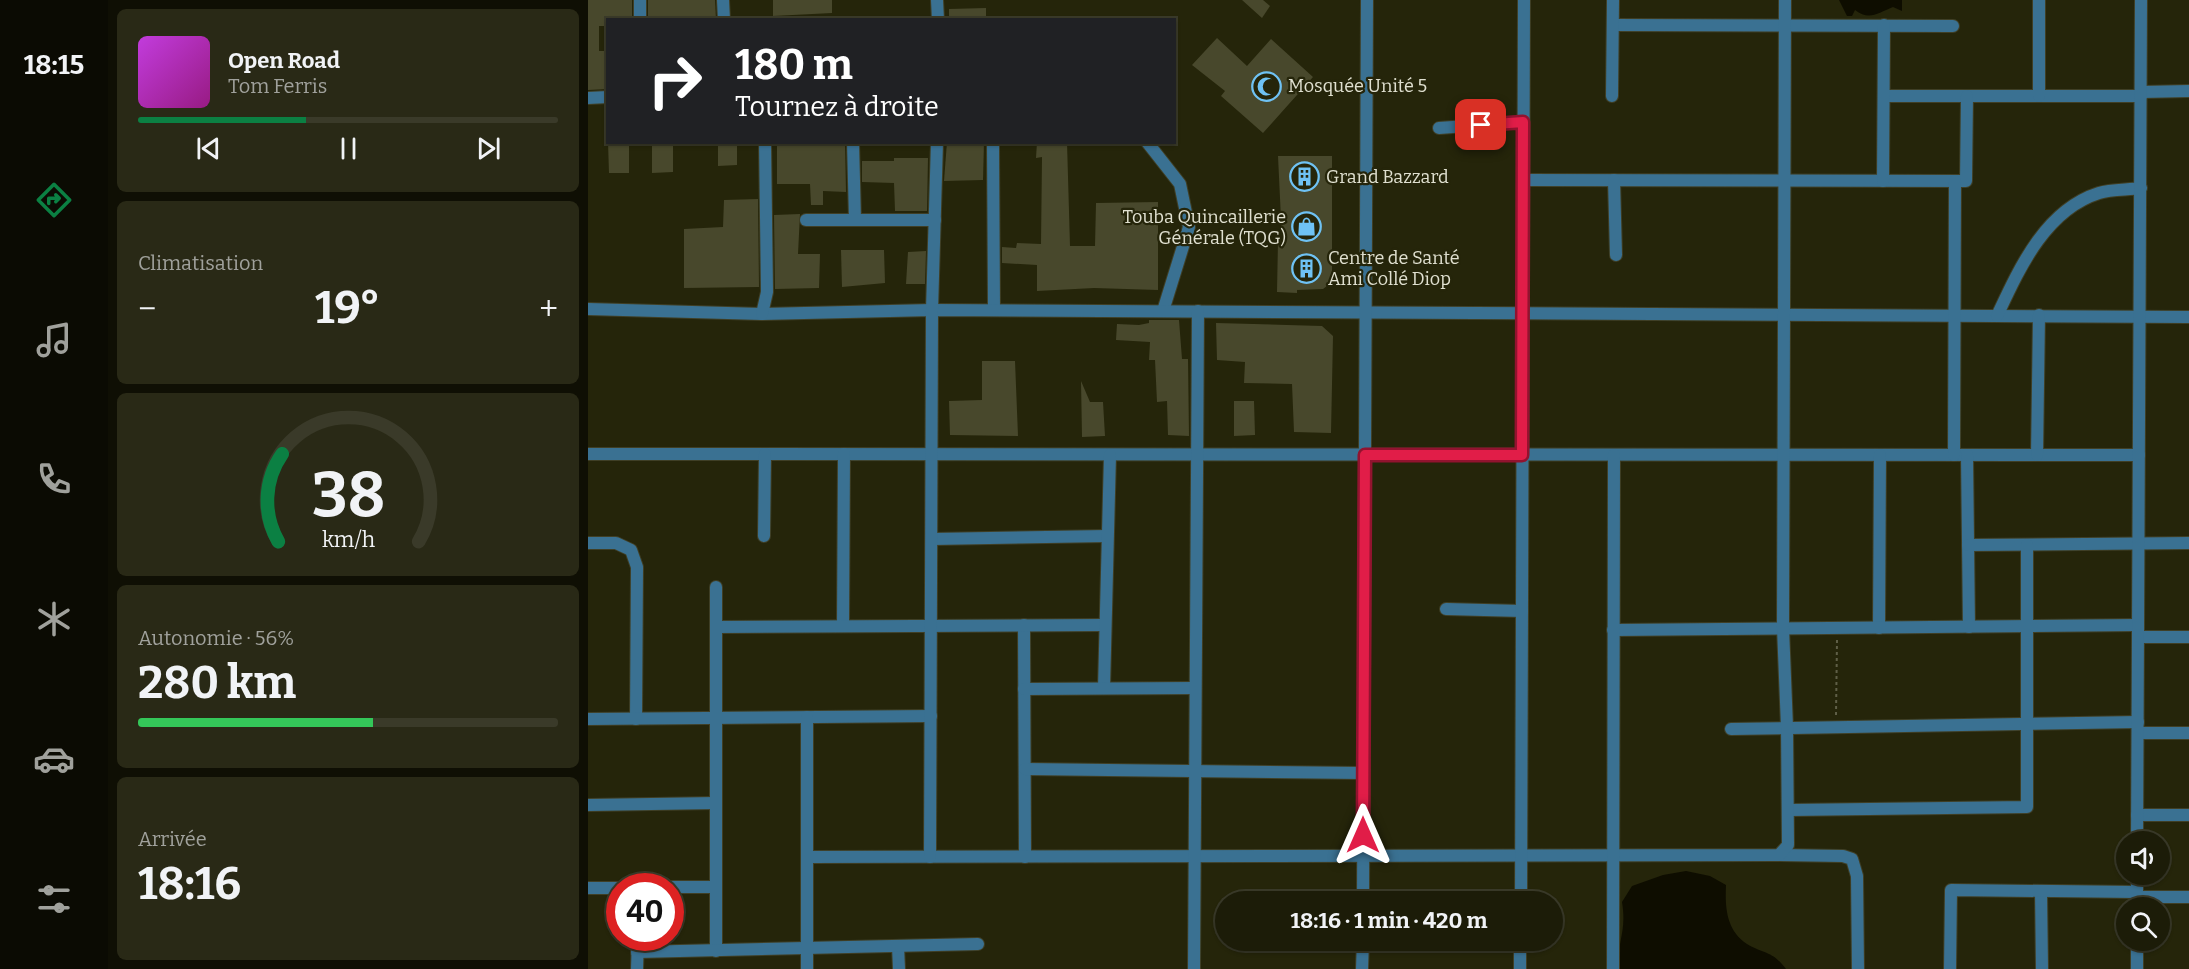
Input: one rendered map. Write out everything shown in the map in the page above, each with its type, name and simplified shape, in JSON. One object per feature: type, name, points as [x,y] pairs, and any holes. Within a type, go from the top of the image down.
[{"type":"street","points":[[640,0],[640,18]]},
{"type":"street","points":[[723,0],[724,18]]},
{"type":"street","points":[[937,0],[938,18]]},
{"type":"street","points":[[1363,891],[1367,0]]},
{"type":"street","points":[[1521,891],[1524,0]]},
{"type":"street","points":[[1612,96],[1613,0]]},
{"type":"street","points":[[1779,855],[1788,845],[1783,628],[1785,0]]},
{"type":"street","points":[[2039,0],[2039,96]]},
{"type":"street","points":[[2137,831],[2141,0]]},
{"type":"street","points":[[1613,25],[1953,26]]},
{"type":"street","points":[[1883,181],[1884,26]]},
{"type":"street","points":[[1884,96],[2039,96],[2189,92]]},
{"type":"street","points":[[1523,180],[1966,181],[1967,96]]},
{"type":"street","points":[[588,98],[606,97]]},
{"type":"street","points":[[1439,128],[1523,122]]},
{"type":"street","points":[[762,314],[767,292],[765,144]]},
{"type":"street","points":[[854,144],[855,220]]},
{"type":"street","points":[[930,857],[932,310],[937,144]]},
{"type":"street","points":[[993,144],[994,310]]},
{"type":"street","points":[[1150,144],[1180,184],[1189,227],[1163,311]]},
{"type":"street","points":[[1614,180],[1616,255]]},
{"type":"street","points":[[1955,181],[1954,315],[1960,455],[1968,545],[1969,627]]},
{"type":"street","points":[[1997,316],[2029,251],[2067,211],[2098,193],[2141,188]]},
{"type":"street","points":[[806,220],[935,220]]},
{"type":"street","points":[[588,309],[762,314],[994,310],[2189,317]]},
{"type":"street","points":[[1194,969],[1198,311]]},
{"type":"street","points":[[2037,455],[2039,315]]},
{"type":"street","points":[[588,454],[2139,455]]},
{"type":"street","points":[[764,536],[765,454]]},
{"type":"street","points":[[843,626],[844,454]]},
{"type":"street","points":[[1104,688],[1110,455]]},
{"type":"street","points":[[1613,969],[1614,455]]},
{"type":"street","points":[[1879,628],[1880,455]]},
{"type":"street","points":[[932,539],[1107,536]]},
{"type":"street","points":[[588,543],[616,543],[631,550],[637,567],[636,719]]},
{"type":"street","points":[[1968,545],[2139,546],[2189,543]]},
{"type":"street","points":[[1788,810],[2027,807],[2027,545]]},
{"type":"street","points":[[716,587],[716,951]]},
{"type":"street","points":[[1446,609],[1522,612]]},
{"type":"street","points":[[1024,625],[1025,857]]},
{"type":"street","points":[[716,627],[1104,625]]},
{"type":"street","points":[[1614,630],[2027,626],[2138,631],[2189,637]]},
{"type":"street","points":[[1024,689],[1195,688]]},
{"type":"street","points":[[588,719],[931,716]]},
{"type":"street","points":[[807,717],[807,969]]},
{"type":"street","points":[[1731,729],[2027,724],[2138,727],[2189,733]]},
{"type":"street","points":[[1025,769],[1363,773]]},
{"type":"street","points":[[588,805],[716,803]]},
{"type":"street","points":[[2137,815],[2189,815]]},
{"type":"street","points":[[807,857],[1843,856],[1852,859],[1857,876],[1858,969]]},
{"type":"street","points":[[684,887],[716,887]]},
{"type":"street","points":[[588,888],[606,888]]},
{"type":"street","points":[[1950,969],[1951,890],[2041,891],[2116,897]]},
{"type":"street","points":[[2041,891],[2042,969]]},
{"type":"street","points":[[2170,898],[2189,897]]},
{"type":"street","points":[[637,969],[638,952],[978,944]]},
{"type":"street","points":[[898,946],[899,969]]},
{"type":"street","points":[[1362,969],[1363,951]]},
{"type":"street","points":[[1520,951],[1520,969]]},
{"type":"street","points":[[2137,951],[2137,969]]},
{"type":"path","points":[[1836,727],[1837,628]]},
{"type":"shaded area","points":[[1839,0],[1902,0],[1902,11],[1893,7],[1865,15],[1855,10],[1852,16],[1847,16]]},
{"type":"shaded area","points":[[1686,871],[1710,876],[1726,885],[1728,918],[1735,932],[1747,944],[1776,958],[1786,969],[1618,969],[1623,929],[1622,902],[1632,886],[1663,875]]},
{"type":"building","points":[[588,0],[632,0],[632,18],[606,18],[606,26],[599,26],[599,51],[606,51],[606,89],[588,90]]},
{"type":"building","points":[[648,0],[715,0],[716,18],[648,18]]},
{"type":"building","points":[[773,0],[832,0],[832,13],[773,16]]},
{"type":"building","points":[[1242,0],[1263,0],[1270,6],[1262,18]]},
{"type":"building","points":[[986,8],[986,18],[949,18],[949,9]]},
{"type":"building","name":"Mosquée Unité 5","points":[[1217,38],[1247,66],[1271,39],[1313,77],[1263,133],[1221,96],[1225,91],[1192,65]]},
{"type":"building","points":[[608,144],[629,144],[629,173],[609,173]]},
{"type":"building","points":[[652,144],[673,144],[673,172],[652,173]]},
{"type":"building","points":[[718,144],[737,144],[737,165],[718,166]]},
{"type":"building","points":[[777,144],[845,144],[846,192],[823,191],[823,205],[811,205],[810,184],[777,184]]},
{"type":"building","points":[[947,144],[984,144],[983,180],[944,181]]},
{"type":"building","points":[[1037,144],[1067,144],[1070,246],[1095,246],[1096,203],[1158,202],[1158,290],[1094,288],[1037,291],[1037,265],[1002,263],[1002,247],[1016,248],[1017,243],[1041,244],[1042,157],[1036,158]]},
{"type":"building","points":[[1278,156],[1332,156],[1332,282],[1323,289],[1297,290],[1297,293],[1277,292],[1278,241],[1282,240]]},
{"type":"building","points":[[894,158],[928,158],[927,211],[895,211],[894,183],[862,182],[862,161],[894,161]]},
{"type":"building","points":[[758,199],[759,287],[684,288],[684,229],[723,227],[724,200]]},
{"type":"building","points":[[800,214],[798,254],[820,254],[819,288],[775,289],[774,215]]},
{"type":"building","points":[[841,250],[884,250],[885,283],[842,287]]},
{"type":"building","points":[[926,251],[925,284],[906,284],[908,252]]},
{"type":"building","points":[[1149,320],[1179,320],[1182,359],[1188,359],[1189,436],[1168,435],[1167,401],[1157,402],[1155,360],[1149,360],[1150,342],[1116,340],[1117,324],[1139,325],[1149,323]]},
{"type":"building","points":[[1216,323],[1322,326],[1333,336],[1331,433],[1294,432],[1292,384],[1244,383],[1245,362],[1217,360]]},
{"type":"building","points":[[982,361],[1015,361],[1018,436],[950,435],[949,401],[982,400]]},
{"type":"building","points":[[1081,381],[1090,402],[1103,402],[1105,436],[1082,437]]},
{"type":"building","points":[[1234,401],[1254,401],[1255,435],[1234,436]]},
{"type":"place","name":"Mosquée Unité 5","points":[[1267,86]]},
{"type":"place","name":"Grand Bazzard","points":[[1305,177]]},
{"type":"place","name":"Touba Quincaillerie Générale (TQG)","points":[[1307,227]]},
{"type":"place","name":"Centre de Santé Ami Collé Diop","points":[[1307,268]]},
{"type":"route","points":[[1363,835],[1365,455],[1522,455],[1523,122],[1481,125]]}]
